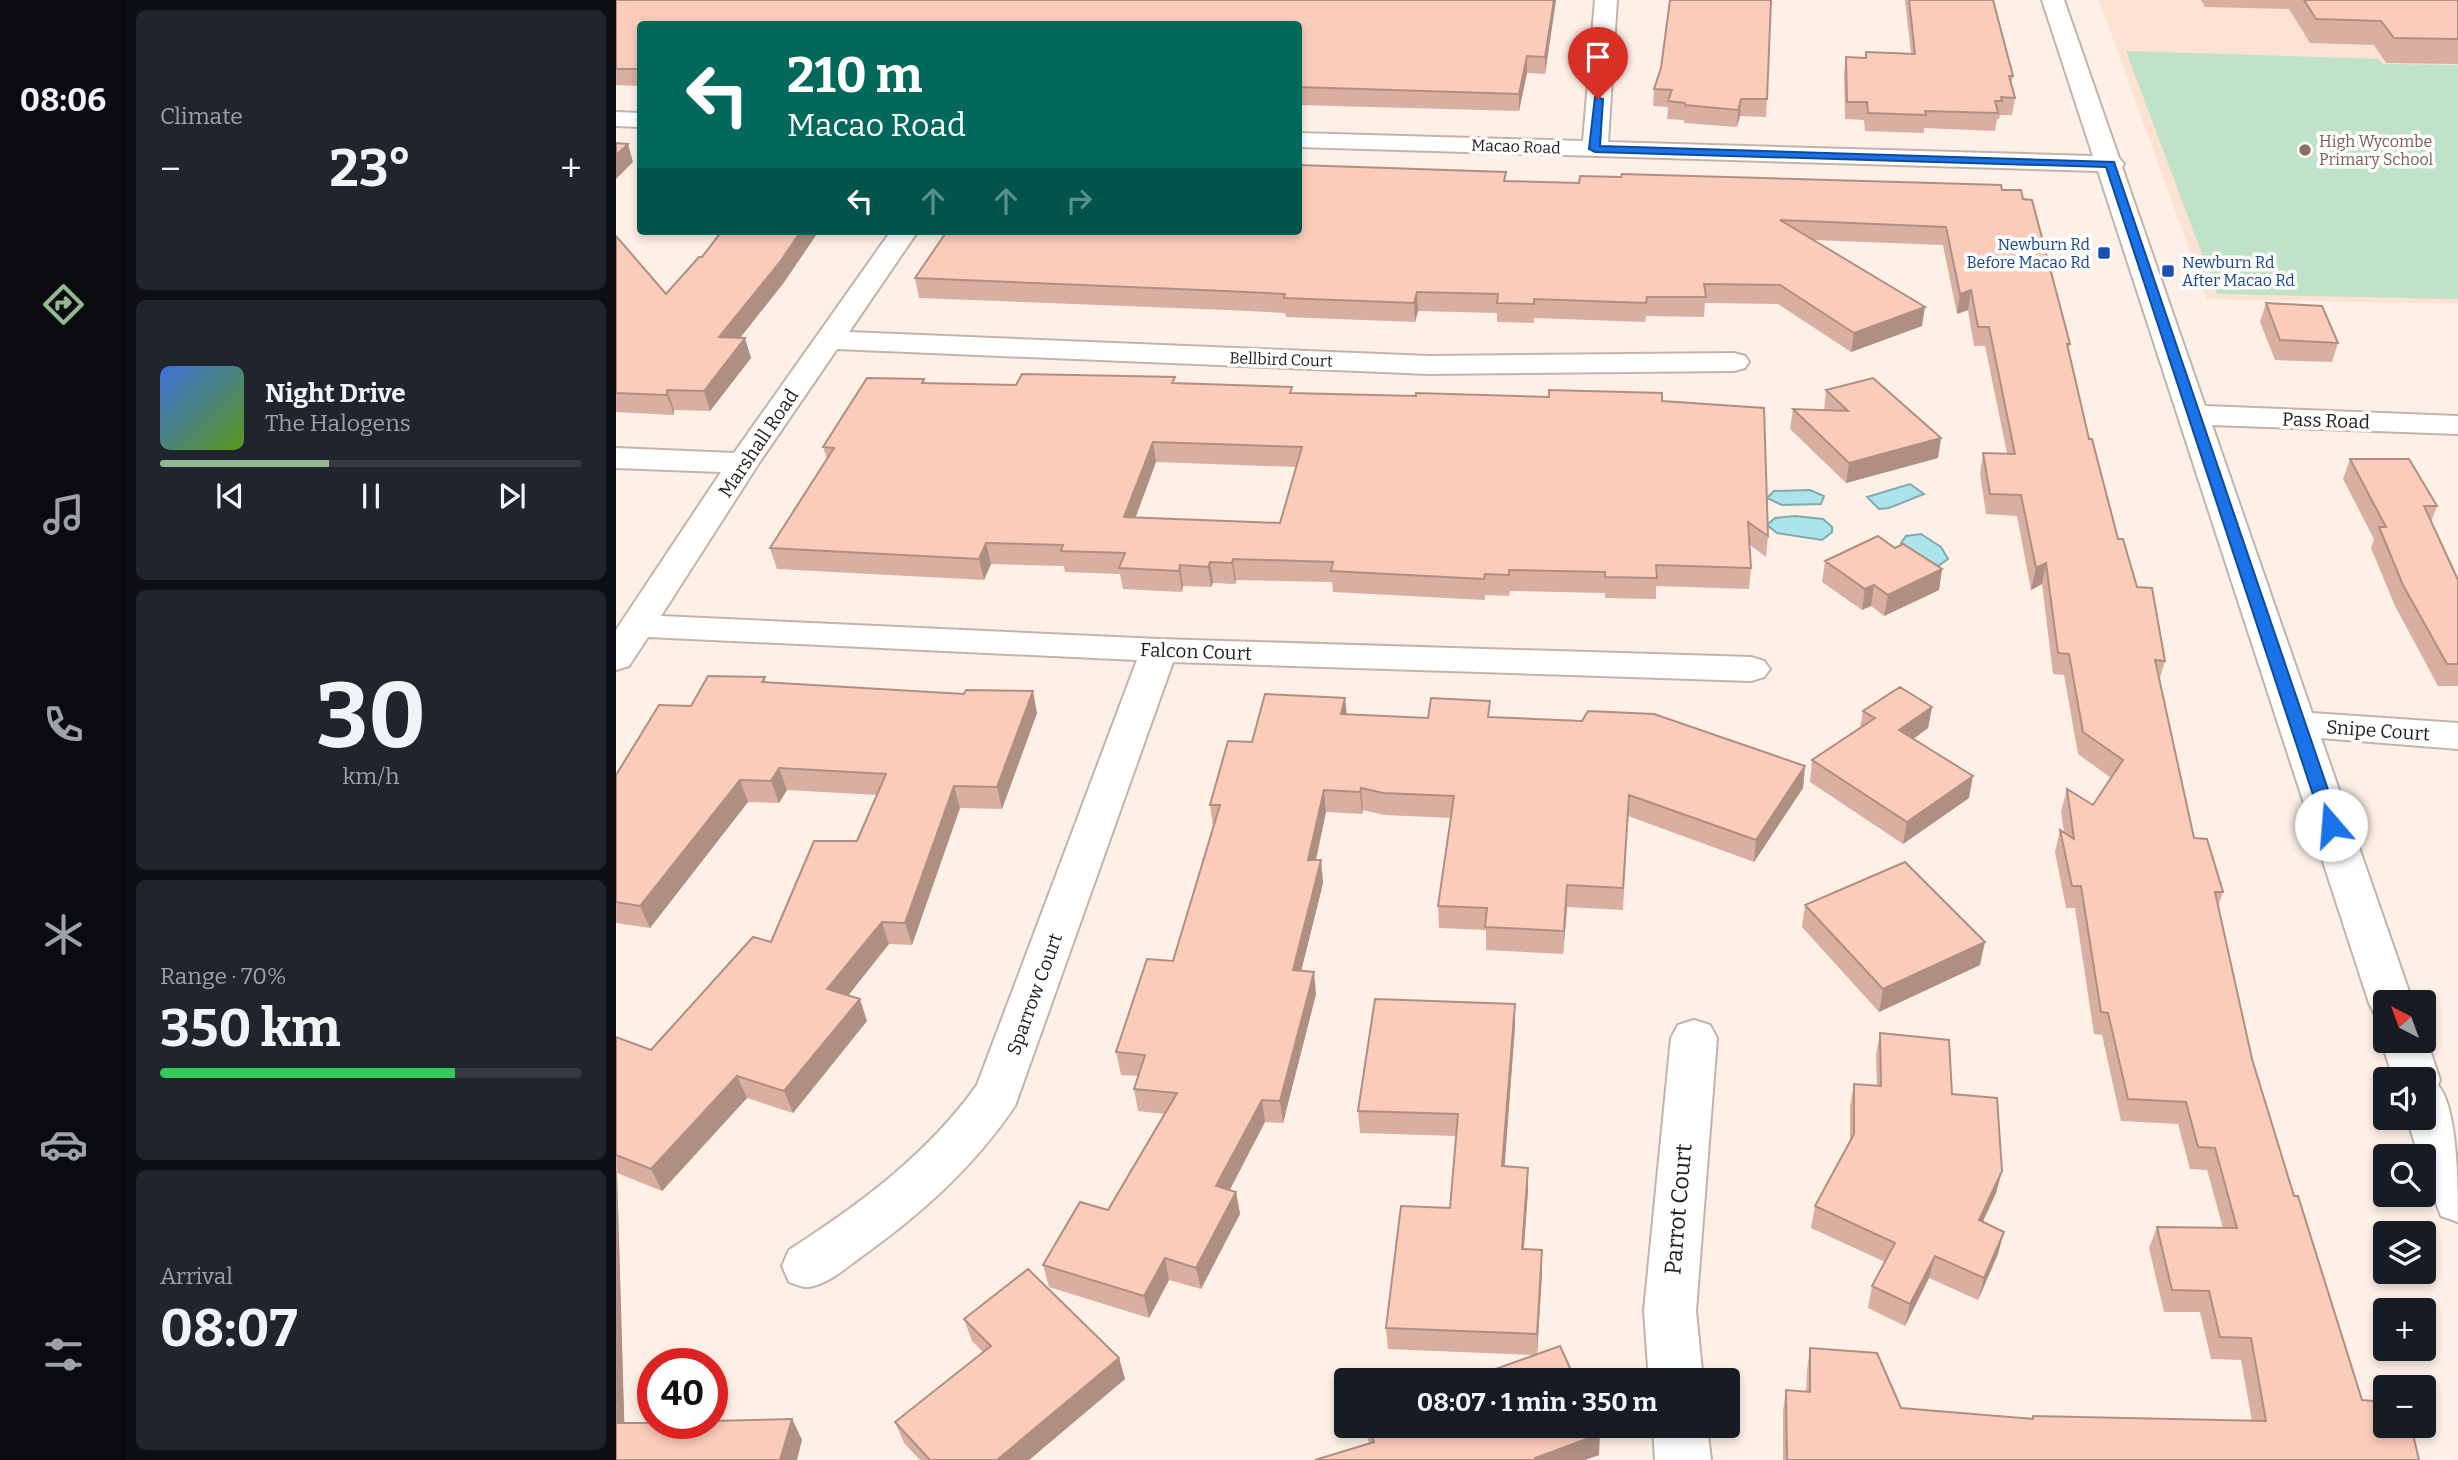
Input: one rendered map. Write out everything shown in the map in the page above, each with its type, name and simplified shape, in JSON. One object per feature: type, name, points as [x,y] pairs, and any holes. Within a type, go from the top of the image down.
[{"type":"street","points":[[1595,149],[1606,0]]},
{"type":"street","points":[[2053,0],[2111,164],[2387,990]]},
{"type":"street","points":[[616,120],[637,120]]},
{"type":"street","name":"Macao Road","points":[[1302,140],[2111,164]]},
{"type":"street","name":"Marshall Road","points":[[616,658],[640,626],[743,463],[902,235]]},
{"type":"street","name":"Bellbird Court","points":[[829,340],[1429,365],[1734,362]]},
{"type":"street","name":"Pass Road","points":[[2194,415],[2458,425]]},
{"type":"street","points":[[616,458],[743,463]]},
{"type":"street","name":"Falcon Court","points":[[640,626],[1158,650],[1752,669]]},
{"type":"street","name":"Sparrow Court","points":[[807,1266],[887,1212],[928,1179],[957,1150],[998,1093],[1158,650]]},
{"type":"street","name":"Snipe Court","points":[[2297,724],[2458,736]]},
{"type":"street","name":"Parrot Court","points":[[1675,1368],[1670,1311],[1694,1038]]},
{"type":"street","points":[[2434,1130],[2458,1201]]},
{"type":"street","points":[[1681,1438],[1684,1460]]},
{"type":"shaded area","name":"High Wycombe Primary School","points":[[2099,0],[2458,0],[2458,304],[2207,299]]},
{"type":"green space","name":"High Wycombe Primary School","points":[[2126,51],[2379,59],[2383,64],[2458,65],[2458,299],[2217,294]]},
{"type":"water","points":[[1910,484],[1924,494],[1889,508],[1879,509],[1867,497]]},
{"type":"water","points":[[1810,490],[1824,496],[1821,504],[1782,505],[1767,498],[1774,491]]},
{"type":"water","points":[[1795,516],[1823,519],[1832,527],[1832,532],[1822,540],[1777,533],[1767,525],[1775,518]]},
{"type":"water","points":[[1921,534],[1941,547],[1948,559],[1938,566],[1901,543],[1906,536]]},
{"type":"building","points":[[616,0],[1554,0],[1545,57],[1527,56],[1519,94],[1302,87],[1302,21],[637,21],[637,69],[616,69]]},
{"type":"building","points":[[1670,0],[1771,0],[1767,99],[1741,99],[1738,110],[1668,101],[1672,90],[1654,89],[1661,68]]},
{"type":"building","points":[[1909,0],[1993,0],[2013,76],[2009,76],[2015,98],[2001,97],[2002,101],[1995,101],[1998,113],[1925,111],[1926,115],[1868,113],[1867,102],[1847,102],[1846,57],[1866,58],[1866,52],[1915,54]]},
{"type":"building","points":[[2304,0],[2458,0],[2458,39],[2394,38],[2381,21],[2316,19]]},
{"type":"building","points":[[616,143],[628,144],[616,155]]},
{"type":"building","points":[[1302,165],[1506,172],[1504,181],[1579,183],[1580,176],[1621,177],[1622,174],[2001,185],[2002,190],[2021,190],[2023,199],[2032,200],[2070,344],[2067,344],[2089,439],[2092,439],[2118,539],[2123,539],[2137,587],[2152,588],[2165,661],[2155,660],[2194,838],[2207,839],[2223,892],[2215,892],[2252,1059],[2294,1196],[2298,1196],[2362,1400],[2373,1401],[2373,1438],[2414,1438],[2419,1460],[1787,1460],[1786,1390],[1810,1392],[1810,1348],[1877,1353],[1901,1408],[2033,1419],[2033,1416],[2266,1421],[2251,1338],[2220,1337],[2209,1291],[2172,1290],[2157,1227],[2237,1228],[2215,1148],[2198,1147],[2186,1102],[2128,1099],[2108,1013],[2101,1012],[2081,886],[2072,886],[2060,830],[2074,839],[2067,789],[2093,805],[2123,760],[2083,732],[2069,654],[2058,653],[2046,563],[2036,568],[2021,495],[1990,494],[1983,453],[2015,454],[1989,327],[1978,327],[1971,290],[1960,294],[1946,227],[1780,220],[1925,307],[1854,333],[1780,285],[1704,284],[1706,297],[1647,297],[1646,303],[1534,299],[1534,304],[1497,303],[1498,294],[1417,292],[1414,303],[1284,298],[1285,294],[915,278],[944,235],[1302,235]]},
{"type":"building","points":[[719,235],[798,235],[780,262],[719,337],[745,338],[704,391],[667,390],[667,395],[616,393],[616,236],[666,294],[699,257],[702,257]]},
{"type":"building","points":[[2266,303],[2322,306],[2338,343],[2280,340]]},
{"type":"building","points":[[1022,374],[1175,377],[1172,383],[1292,387],[1290,393],[1549,397],[1549,390],[1662,393],[1662,401],[1764,408],[1768,536],[1748,522],[1751,568],[1656,565],[1657,578],[1605,577],[1605,572],[1509,570],[1509,575],[1485,574],[1484,579],[1331,571],[1333,562],[1233,559],[1232,563],[1210,562],[1208,567],[1180,565],[1179,571],[1119,568],[1125,553],[1061,551],[1063,545],[986,543],[979,559],[770,548],[834,448],[823,447],[867,378],[924,379],[922,383],[1016,385]],"holes":[[[1153,442],[1302,447],[1280,523],[1124,517]]]},
{"type":"building","points":[[1873,378],[1941,438],[1849,463],[1793,409],[1848,411],[1826,390]]},
{"type":"building","points":[[2350,459],[2409,459],[2437,506],[2424,506],[2458,580],[2458,664],[2447,664],[2403,585],[2379,527],[2386,527]]},
{"type":"building","points":[[1878,536],[1895,548],[1903,544],[1942,569],[1888,595],[1874,585],[1865,589],[1825,561]]},
{"type":"building","points":[[708,676],[765,677],[762,682],[964,694],[966,690],[1033,691],[997,787],[954,786],[905,923],[882,922],[827,989],[860,999],[784,1091],[737,1076],[651,1169],[616,1155],[616,1037],[651,1050],[753,937],[771,942],[814,841],[857,841],[886,774],[779,768],[771,781],[740,780],[640,906],[616,902],[616,775],[659,705],[691,706]]},
{"type":"building","points":[[1900,687],[1932,707],[1899,730],[1973,776],[1907,822],[1812,760],[1875,718],[1863,711]]},
{"type":"building","points":[[1265,694],[1345,698],[1341,714],[1428,718],[1431,698],[1490,701],[1488,717],[1582,721],[1588,711],[1654,714],[1805,766],[1756,840],[1629,795],[1623,888],[1567,885],[1564,931],[1485,927],[1487,908],[1438,906],[1454,796],[1383,793],[1361,788],[1360,792],[1324,790],[1308,860],[1321,860],[1293,970],[1314,972],[1280,1101],[1262,1100],[1216,1186],[1236,1192],[1196,1268],[1165,1258],[1144,1296],[1043,1265],[1080,1202],[1108,1210],[1177,1093],[1134,1089],[1145,1055],[1116,1052],[1147,959],[1173,961],[1220,805],[1210,805],[1228,741],[1252,742]]},
{"type":"building","points":[[1905,862],[1985,942],[1883,989],[1805,905]]},
{"type":"building","points":[[1375,999],[1515,1004],[1502,1166],[1528,1168],[1522,1249],[1542,1250],[1537,1334],[1386,1328],[1401,1206],[1450,1208],[1458,1114],[1358,1111]]},
{"type":"building","points":[[1880,1033],[1949,1040],[1952,1094],[1997,1098],[2002,1171],[1979,1220],[2004,1232],[1984,1278],[1935,1256],[1910,1304],[1872,1286],[1895,1243],[1815,1206],[1854,1134],[1854,1084],[1881,1086]]},
{"type":"building","points":[[1028,1269],[1119,1358],[997,1460],[930,1460],[895,1422],[991,1346],[964,1319]]},
{"type":"building","points":[[1560,1346],[1570,1368],[1498,1368]]},
{"type":"building","points":[[792,1419],[780,1460],[616,1460],[616,1423],[637,1423],[637,1439],[728,1439],[728,1421]]},
{"type":"building","points":[[1372,1438],[1589,1438],[1535,1458],[1536,1460],[1315,1460],[1374,1442]]},
{"type":"place","name":"High Wycombe Primary School","points":[[2305,150]]},
{"type":"place","name":"Newburn Rd Before Macao Rd","points":[[2104,253]]},
{"type":"place","name":"Newburn Rd After Macao Rd","points":[[2168,271]]},
{"type":"route","points":[[1598,99],[1595,149],[2111,164],[2331,825]]}]
